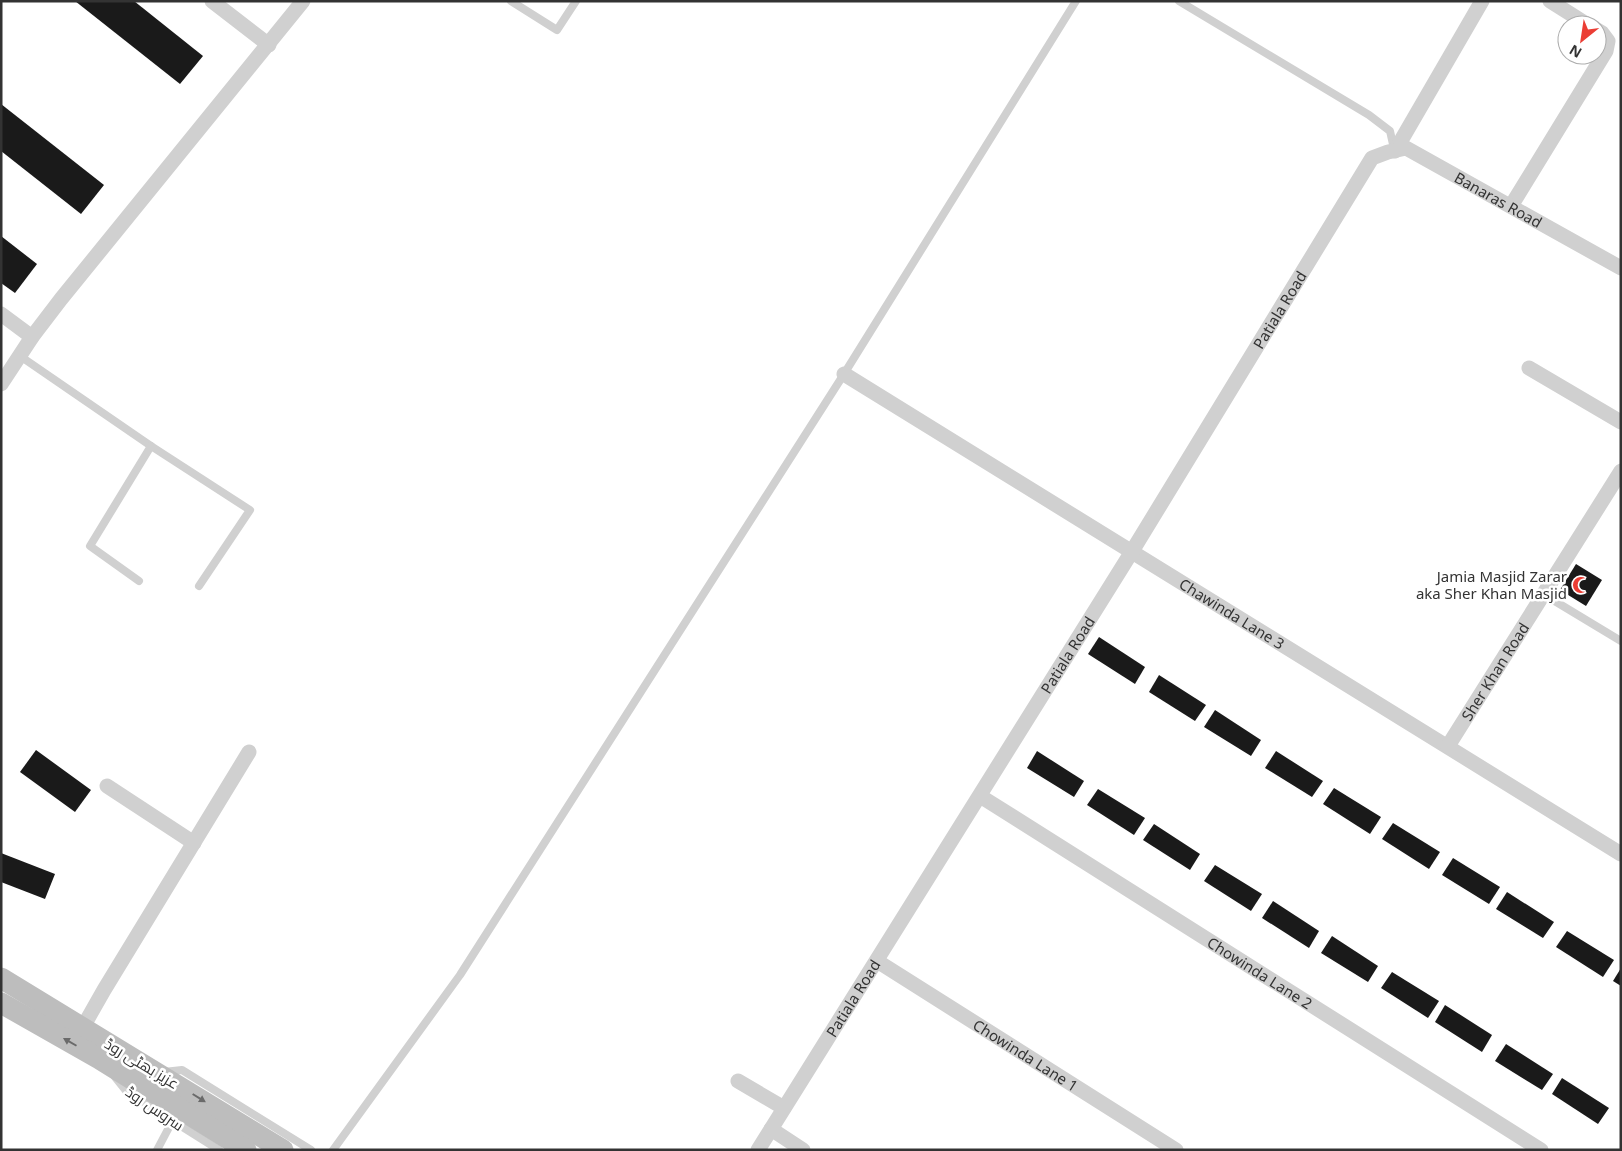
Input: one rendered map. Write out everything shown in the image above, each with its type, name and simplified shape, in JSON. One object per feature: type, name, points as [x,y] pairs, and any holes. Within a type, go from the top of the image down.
[{"type":"main road","name":"عزیز بھٹی روڈ","points":[[1,978],[158,1072],[283,1150]]},
{"type":"main road","name":"عزیز بھٹی روڈ","points":[[1,1003],[98,1058],[176,1115],[246,1150]]},
{"type":"street","points":[[212,1],[269,45]]},
{"type":"street","points":[[1,384],[32,337],[101,249],[304,1]]},
{"type":"street","points":[[1395,151],[1482,1]]},
{"type":"street","points":[[1550,1],[1572,15]]},
{"type":"street","points":[[1512,206],[1598,65]]},
{"type":"street","name":"Banaras Road","points":[[1372,158],[1406,148],[1621,268]]},
{"type":"street","name":"Patiala Road","points":[[758,1150],[1131,553],[1372,158]]},
{"type":"street","points":[[1,314],[32,337]]},
{"type":"street","points":[[1529,368],[1621,422]]},
{"type":"street","name":"Chawinda Lane 3","points":[[844,374],[1621,854]]},
{"type":"street","name":"Sher Khan Road","points":[[1448,746],[1621,471]]},
{"type":"street","points":[[83,1027],[249,752]]},
{"type":"street","points":[[107,786],[194,843]]},
{"type":"street","name":"Chowinda Lane 2","points":[[980,796],[1541,1150]]},
{"type":"street","name":"Chowinda Lane 1","points":[[877,960],[1176,1150]]},
{"type":"street","points":[[738,1081],[784,1108]]},
{"type":"street","points":[[771,1129],[804,1150]]},
{"type":"lane","points":[[511,1],[557,30],[576,1]]},
{"type":"lane","points":[[333,1150],[460,975],[844,374],[1076,1]]},
{"type":"lane","points":[[1179,1],[1369,114],[1390,131],[1395,151]]},
{"type":"lane","points":[[20,356],[151,446],[250,510],[199,586]]},
{"type":"lane","points":[[139,581],[90,546],[151,446]]},
{"type":"lane","points":[[1543,594],[1621,641]]},
{"type":"lane","points":[[158,1072],[182,1070],[311,1150]]},
{"type":"lane","points":[[157,1150],[176,1115]]},
{"type":"lane","name":"سروس روڈ","points":[[176,1115],[219,1150]]},
{"type":"building","points":[[75,1],[134,1],[203,56],[180,84]]},
{"type":"building","points":[[1,104],[104,185],[81,214],[1,151]]},
{"type":"building","points":[[1,236],[37,264],[15,293],[1,283]]},
{"type":"building","name":"Jamia Masjid Zarar aka Sher Khan Masjid","points":[[1576,564],[1602,580],[1586,606],[1560,590]]},
{"type":"building","points":[[1099,637],[1145,667],[1135,684],[1088,654]]},
{"type":"building","points":[[1159,675],[1206,705],[1195,721],[1149,692]]},
{"type":"building","points":[[1215,710],[1261,740],[1251,756],[1204,727]]},
{"type":"building","points":[[36,750],[91,790],[75,812],[20,772]]},
{"type":"building","points":[[1037,751],[1084,781],[1074,797],[1027,768]]},
{"type":"building","points":[[1276,751],[1323,781],[1312,797],[1265,768]]},
{"type":"building","points":[[1334,788],[1381,817],[1370,834],[1323,804]]},
{"type":"building","points":[[1098,789],[1145,818],[1134,835],[1087,805]]},
{"type":"building","points":[[1393,823],[1440,852],[1429,869],[1382,839]]},
{"type":"building","points":[[1154,824],[1200,854],[1190,870],[1143,840]]},
{"type":"building","points":[[1,853],[55,874],[45,899],[1,882]]},
{"type":"building","points":[[1453,858],[1500,887],[1489,904],[1442,875]]},
{"type":"building","points":[[1215,865],[1262,894],[1251,911],[1204,881]]},
{"type":"building","points":[[1507,892],[1554,922],[1543,938],[1496,909]]},
{"type":"building","points":[[1273,901],[1319,931],[1309,948],[1262,918]]},
{"type":"building","points":[[1567,931],[1614,960],[1603,977],[1556,947]]},
{"type":"building","points":[[1332,936],[1378,966],[1368,982],[1321,953]]},
{"type":"building","points":[[1621,968],[1621,986],[1613,981]]},
{"type":"building","points":[[1392,972],[1439,1001],[1428,1018],[1381,988]]},
{"type":"building","points":[[1445,1005],[1492,1035],[1482,1052],[1435,1022]]},
{"type":"building","points":[[1506,1044],[1553,1074],[1542,1090],[1495,1061]]},
{"type":"building","points":[[1562,1078],[1609,1108],[1598,1124],[1552,1094]]},
{"type":"place","name":"Jamia Masjid Zarar aka Sher Khan Masjid","points":[[1581,585]]}]
